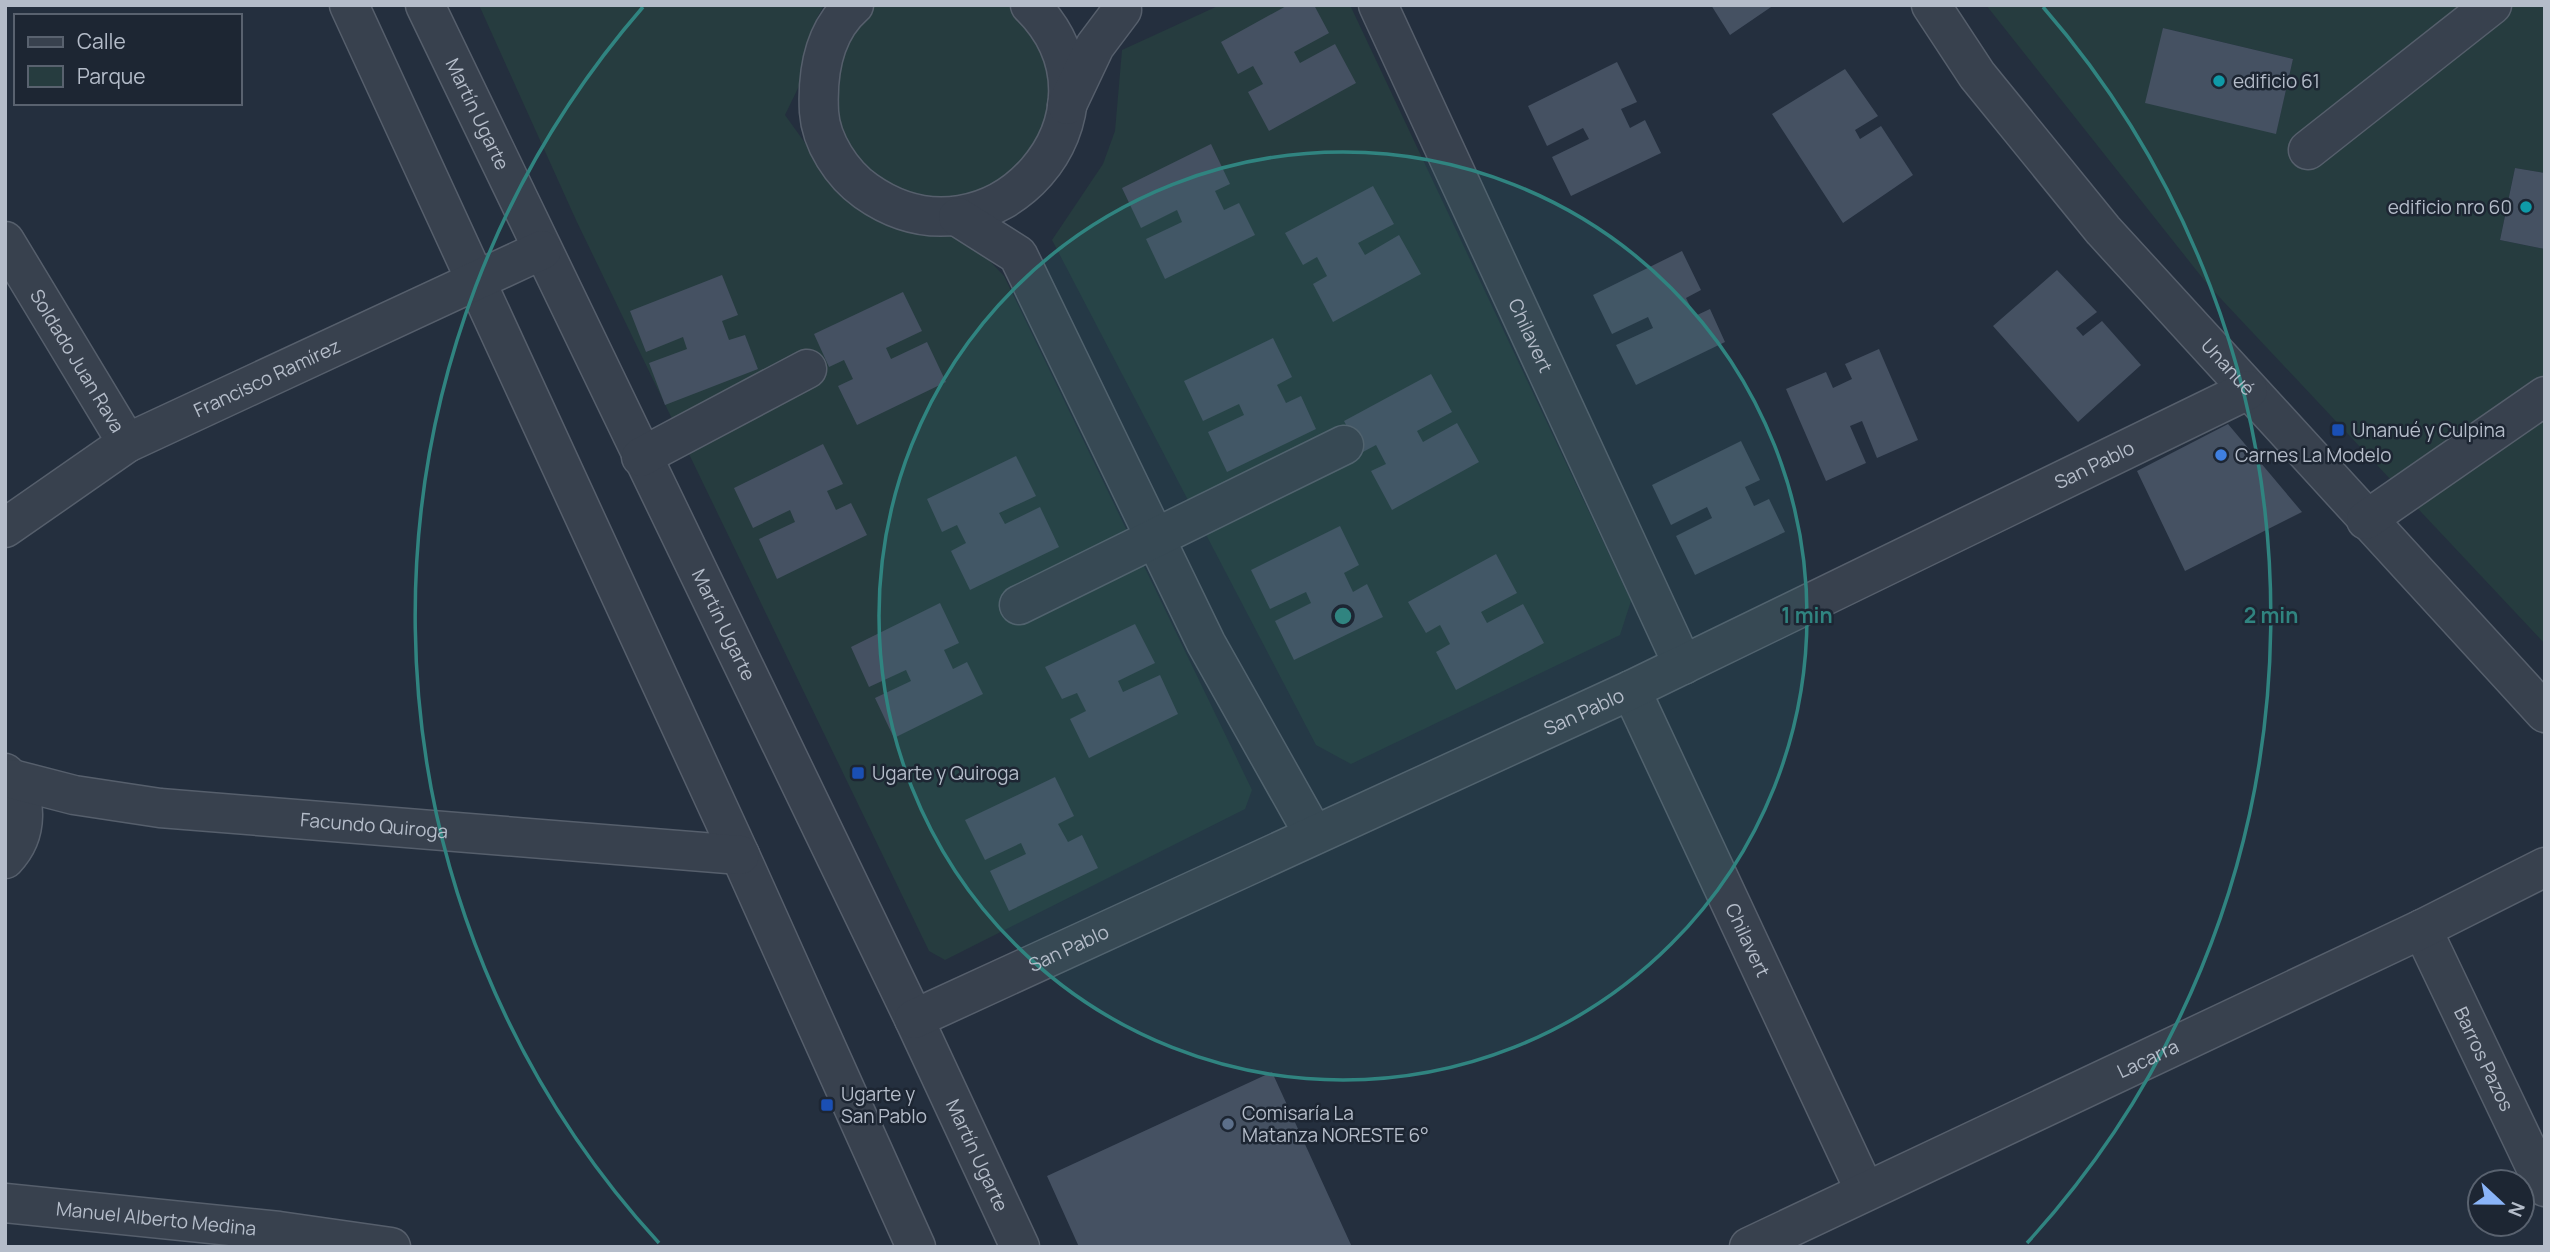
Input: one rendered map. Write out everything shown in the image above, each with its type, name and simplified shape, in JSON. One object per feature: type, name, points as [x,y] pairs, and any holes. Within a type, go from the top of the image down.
[{"type":"street","points":[[349,5],[740,855],[916,1247]]},
{"type":"street","name":"Martín Ugarte","points":[[425,5],[914,1019],[1020,1247]]},
{"type":"street","points":[[853,5],[826,44],[817,80],[819,118],[832,153],[855,183],[885,205],[920,216],[958,218],[1001,203],[1036,175]]},
{"type":"street","name":"Chilavert","points":[[1378,5],[1683,665]]},
{"type":"street","name":"Unanué","points":[[1931,5],[1977,75],[2103,230],[2545,713]]},
{"type":"street","points":[[2308,150],[2492,5]]},
{"type":"street","points":[[1017,255],[1020,222],[1036,175],[1061,132],[1066,108],[1095,46],[1127,8]]},
{"type":"street","points":[[1036,11],[1074,18],[1127,8]]},
{"type":"street","points":[[1036,11],[1063,60],[1066,108]]},
{"type":"street","points":[[958,218],[1017,255],[1157,537],[1206,643],[1314,835]]},
{"type":"street","name":"Soldado Juan Rava","points":[[5,242],[127,443]]},
{"type":"street","name":"Francisco Ramírez","points":[[5,528],[127,443],[542,250]]},
{"type":"street","points":[[641,457],[807,369]]},
{"type":"street","name":"San Pablo","points":[[914,1019],[1631,690],[2248,390]]},
{"type":"street","points":[[2367,520],[2545,396]]},
{"type":"street","points":[[1019,605],[1344,445]]},
{"type":"street","name":"Chilavert","points":[[1631,690],[1865,1191]]},
{"type":"street","name":"Facundo Quiroga","points":[[8,776],[74,795],[159,808],[740,855]]},
{"type":"street","name":"Facundo Quiroga","points":[[5,859],[19,840],[24,819],[21,798],[8,776]]},
{"type":"street","name":"Lacarra","points":[[1749,1247],[2422,929],[2545,867]]},
{"type":"street","name":"Barros Pazos","points":[[2422,929],[2545,1187]]},
{"type":"street","name":"Manuel Alberto Medina","points":[[5,1203],[279,1231],[391,1247]]},
{"type":"green space","points":[[479,5],[824,5],[817,18],[801,82],[785,115],[818,161],[961,231],[1004,276],[1252,790],[1245,809],[945,960],[929,951],[576,220]]},
{"type":"green space","points":[[862,5],[1021,5],[1039,25],[1057,95],[1029,166],[959,204],[881,189],[831,128],[832,48]]},
{"type":"green space","points":[[1220,5],[1350,5],[1631,601],[1620,635],[1351,764],[1316,745],[1052,240],[1103,164],[1115,131],[1122,50]]},
{"type":"green space","points":[[1986,5],[2545,5],[2545,173],[2515,168],[2500,240],[2545,249],[2545,644],[2208,285]],"holes":[[[2163,28],[2293,59],[2276,133]]]},
{"type":"building","points":[[1288,5],[1314,5],[1329,33],[1294,52],[1300,63],[1335,44],[1356,83],[1269,131],[1248,92],[1263,84],[1253,66],[1238,74],[1221,42]]},
{"type":"building","points":[[1711,5],[1774,5],[1730,35]]},
{"type":"building","name":"edificio 61","points":[[2163,28],[2293,59],[2276,134],[2145,103]]},
{"type":"building","points":[[1617,62],[1637,102],[1621,109],[1630,128],[1645,120],[1661,153],[1571,196],[1552,157],[1589,139],[1583,128],[1547,146],[1528,106]]},
{"type":"building","points":[[1845,69],[1878,116],[1855,130],[1860,139],[1881,126],[1913,175],[1843,223],[1772,114]]},
{"type":"building","points":[[1211,144],[1230,184],[1215,191],[1224,210],[1239,203],[1255,235],[1165,279],[1146,239],[1182,222],[1177,210],[1141,228],[1122,188]]},
{"type":"building","name":"edificio nro 60","points":[[2515,168],[2545,173],[2545,249],[2500,240]]},
{"type":"building","points":[[1373,186],[1394,224],[1358,243],[1365,255],[1399,235],[1421,274],[1333,322],[1313,284],[1327,276],[1317,257],[1303,265],[1285,233]]},
{"type":"building","points":[[1682,251],[1701,290],[1686,298],[1695,316],[1710,309],[1725,342],[1636,385],[1616,345],[1653,328],[1648,317],[1612,334],[1593,295]]},
{"type":"building","points":[[2057,270],[2097,312],[2076,328],[2083,336],[2102,321],[2141,365],[2078,422],[1993,326]]},
{"type":"building","points":[[722,275],[738,315],[722,321],[729,340],[745,335],[758,369],[665,405],[649,363],[687,349],[683,337],[646,352],[630,311]]},
{"type":"building","points":[[903,292],[922,331],[886,348],[891,359],[927,342],[946,382],[857,425],[838,386],[853,379],[844,360],[829,367],[814,334]]},
{"type":"building","points":[[1273,338],[1292,377],[1277,385],[1286,403],[1301,396],[1316,429],[1227,472],[1208,432],[1244,415],[1239,404],[1203,421],[1184,381]]},
{"type":"building","points":[[1879,349],[1918,440],[1877,458],[1862,421],[1850,426],[1866,463],[1826,481],[1786,389],[1826,372],[1833,388],[1852,379],[1845,364]]},
{"type":"building","points":[[1431,374],[1452,412],[1417,431],[1423,442],[1457,423],[1479,462],[1392,510],[1371,471],[1386,464],[1376,445],[1361,453],[1344,421]]},
{"type":"building","points":[[2228,424],[2302,512],[2185,571],[2137,471]]},
{"type":"building","points":[[1741,441],[1760,480],[1745,487],[1754,506],[1769,499],[1785,532],[1695,575],[1676,536],[1712,518],[1707,507],[1671,525],[1652,485]]},
{"type":"building","points":[[823,444],[843,484],[827,491],[836,510],[851,503],[867,535],[777,579],[759,539],[795,522],[790,510],[753,528],[734,488]]},
{"type":"building","points":[[1016,456],[1036,496],[999,513],[1005,524],[1040,507],[1059,547],[970,590],[951,551],[966,543],[957,525],[942,532],[927,499]]},
{"type":"building","points":[[1340,526],[1359,565],[1344,573],[1353,592],[1367,584],[1383,617],[1294,660],[1275,621],[1311,603],[1306,592],[1270,609],[1251,570]]},
{"type":"building","points":[[1496,554],[1517,593],[1481,612],[1487,623],[1523,604],[1544,643],[1456,690],[1436,652],[1450,644],[1440,625],[1426,633],[1408,602]]},
{"type":"building","points":[[940,603],[959,643],[944,650],[953,669],[967,662],[983,694],[894,738],[875,698],[911,681],[906,670],[869,687],[851,647]]},
{"type":"building","points":[[1135,624],[1155,663],[1118,681],[1123,692],[1160,675],[1178,714],[1089,758],[1070,719],[1086,711],[1077,693],[1062,699],[1045,667]]},
{"type":"building","points":[[1055,777],[1074,816],[1058,824],[1068,842],[1082,835],[1098,868],[1009,911],[990,871],[1026,854],[1021,843],[985,860],[965,820]]},
{"type":"building","name":"Comisaría La Matanza NORESTE 6°","points":[[1272,1072],[1352,1247],[1079,1247],[1047,1176]]},
{"type":"place","name":"edificio 61","points":[[2219,81]]},
{"type":"place","name":"edificio nro 60","points":[[2526,207]]},
{"type":"place","name":"Unanué y Culpina","points":[[2338,430]]},
{"type":"place","name":"Carnes La Modelo","points":[[2221,455]]},
{"type":"place","name":"Ugarte y Quiroga","points":[[858,773]]},
{"type":"place","name":"Ugarte y San Pablo","points":[[827,1105]]},
{"type":"place","name":"Comisaría La Matanza NORESTE 6°","points":[[1228,1124]]}]
